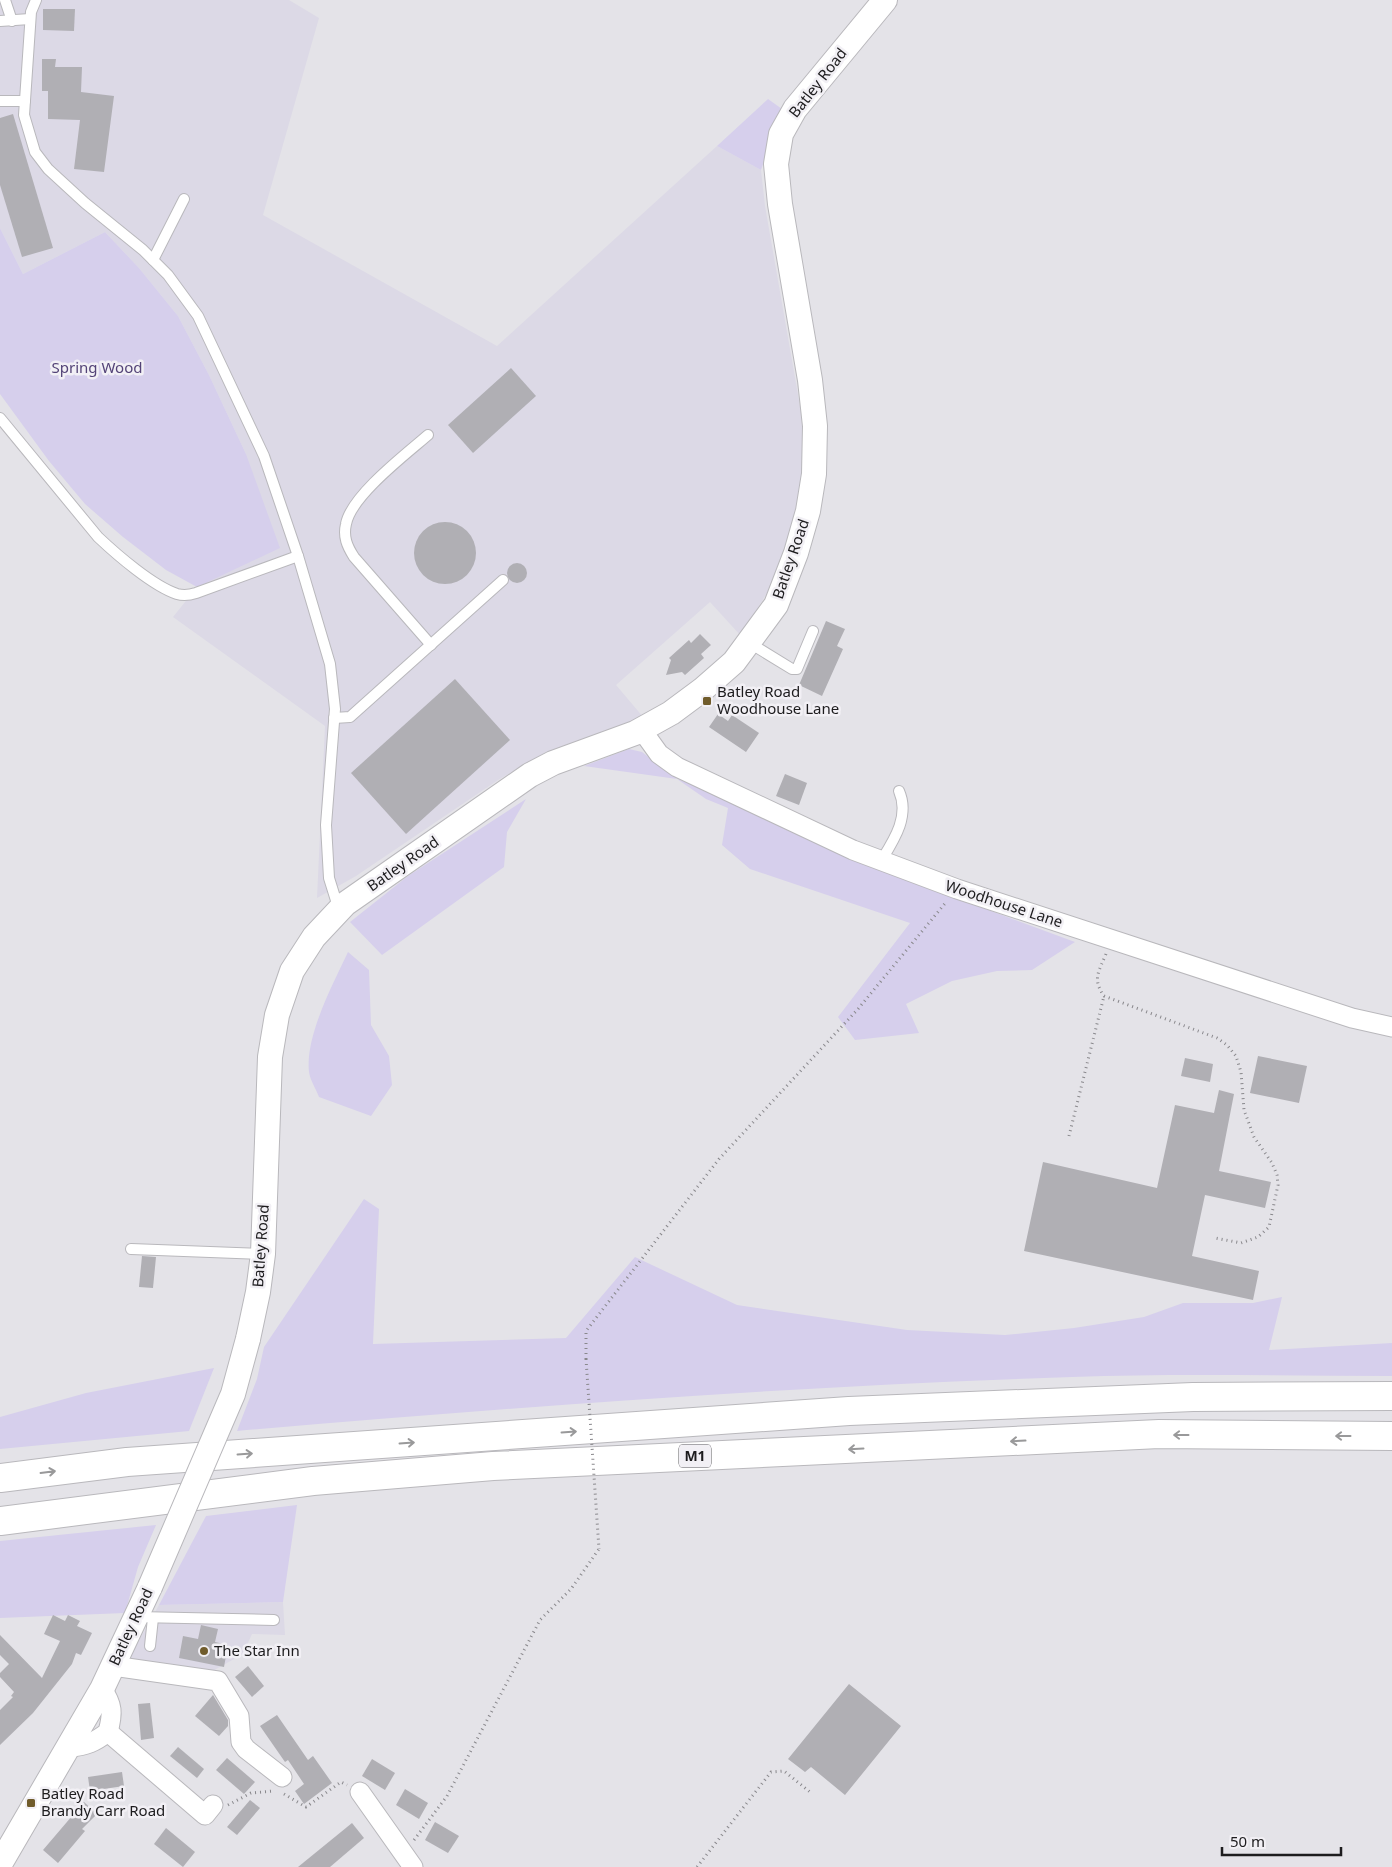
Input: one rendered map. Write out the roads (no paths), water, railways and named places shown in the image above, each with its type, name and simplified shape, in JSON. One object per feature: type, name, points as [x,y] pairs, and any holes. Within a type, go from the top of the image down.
[{"type":"highway","name":"M1","points":[[0,1478],[127,1462],[850,1411],[1194,1397],[1392,1396]]},
{"type":"highway","name":"M1","points":[[0,1521],[314,1481],[493,1466],[1159,1434],[1392,1436]]},
{"type":"street","name":"Batley Road","points":[[0,1864],[70,1747],[113,1666],[145,1618],[150,1587],[233,1394],[258,1292],[262,1254],[270,1057],[277,1015],[292,971],[314,937],[353,899],[530,775],[553,763],[641,730],[671,713],[702,690],[734,662],[776,605],[796,553],[808,511],[814,474],[815,426],[810,380],[780,204],[776,164],[780,134],[795,109],[885,0]]},
{"type":"street","name":"Woodhouse Lane","points":[[641,730],[659,754],[677,767],[853,850],[957,890],[1352,1018],[1392,1027]]},
{"type":"street","points":[[113,1666],[218,1681],[239,1716],[242,1742],[246,1749],[282,1777]]},
{"type":"street","points":[[70,1747],[84,1746],[96,1741],[108,1732],[112,1710],[109,1699],[102,1689]]},
{"type":"street","points":[[108,1732],[205,1815],[213,1805]]},
{"type":"street","points":[[360,1792],[411,1862]]},
{"type":"lane","points":[[5,0],[12,20]]},
{"type":"lane","points":[[36,0],[30,20],[24,115],[35,152],[48,170],[168,274],[198,316],[264,456],[298,556],[330,664],[335,710],[326,825],[329,878],[339,911]]},
{"type":"lane","points":[[0,21],[30,20]]},
{"type":"lane","points":[[0,101],[25,101]]},
{"type":"lane","points":[[153,260],[184,199]]},
{"type":"lane","points":[[0,418],[98,537],[115,553],[155,582],[177,594],[187,595],[196,593],[298,556]]},
{"type":"lane","points":[[428,435],[368,489],[351,511],[346,522],[345,534],[347,546],[354,557],[431,645]]},
{"type":"lane","points":[[334,718],[350,717],[503,580]]},
{"type":"lane","points":[[748,642],[792,669],[797,669],[813,631]]},
{"type":"lane","points":[[881,860],[901,825],[904,806],[899,791]]},
{"type":"lane","points":[[131,1249],[262,1254]]},
{"type":"lane","points":[[150,1646],[145,1618],[274,1620]]},
{"type":"place","name":"Batley Road Woodhouse Lane","points":[[707,701]]},
{"type":"place","name":"The Star Inn","points":[[204,1651]]},
{"type":"place","name":"Batley Road Brandy Carr Road","points":[[31,1803]]},
{"type":"park label","name":"Spring Wood","points":[[97,368]]}]
